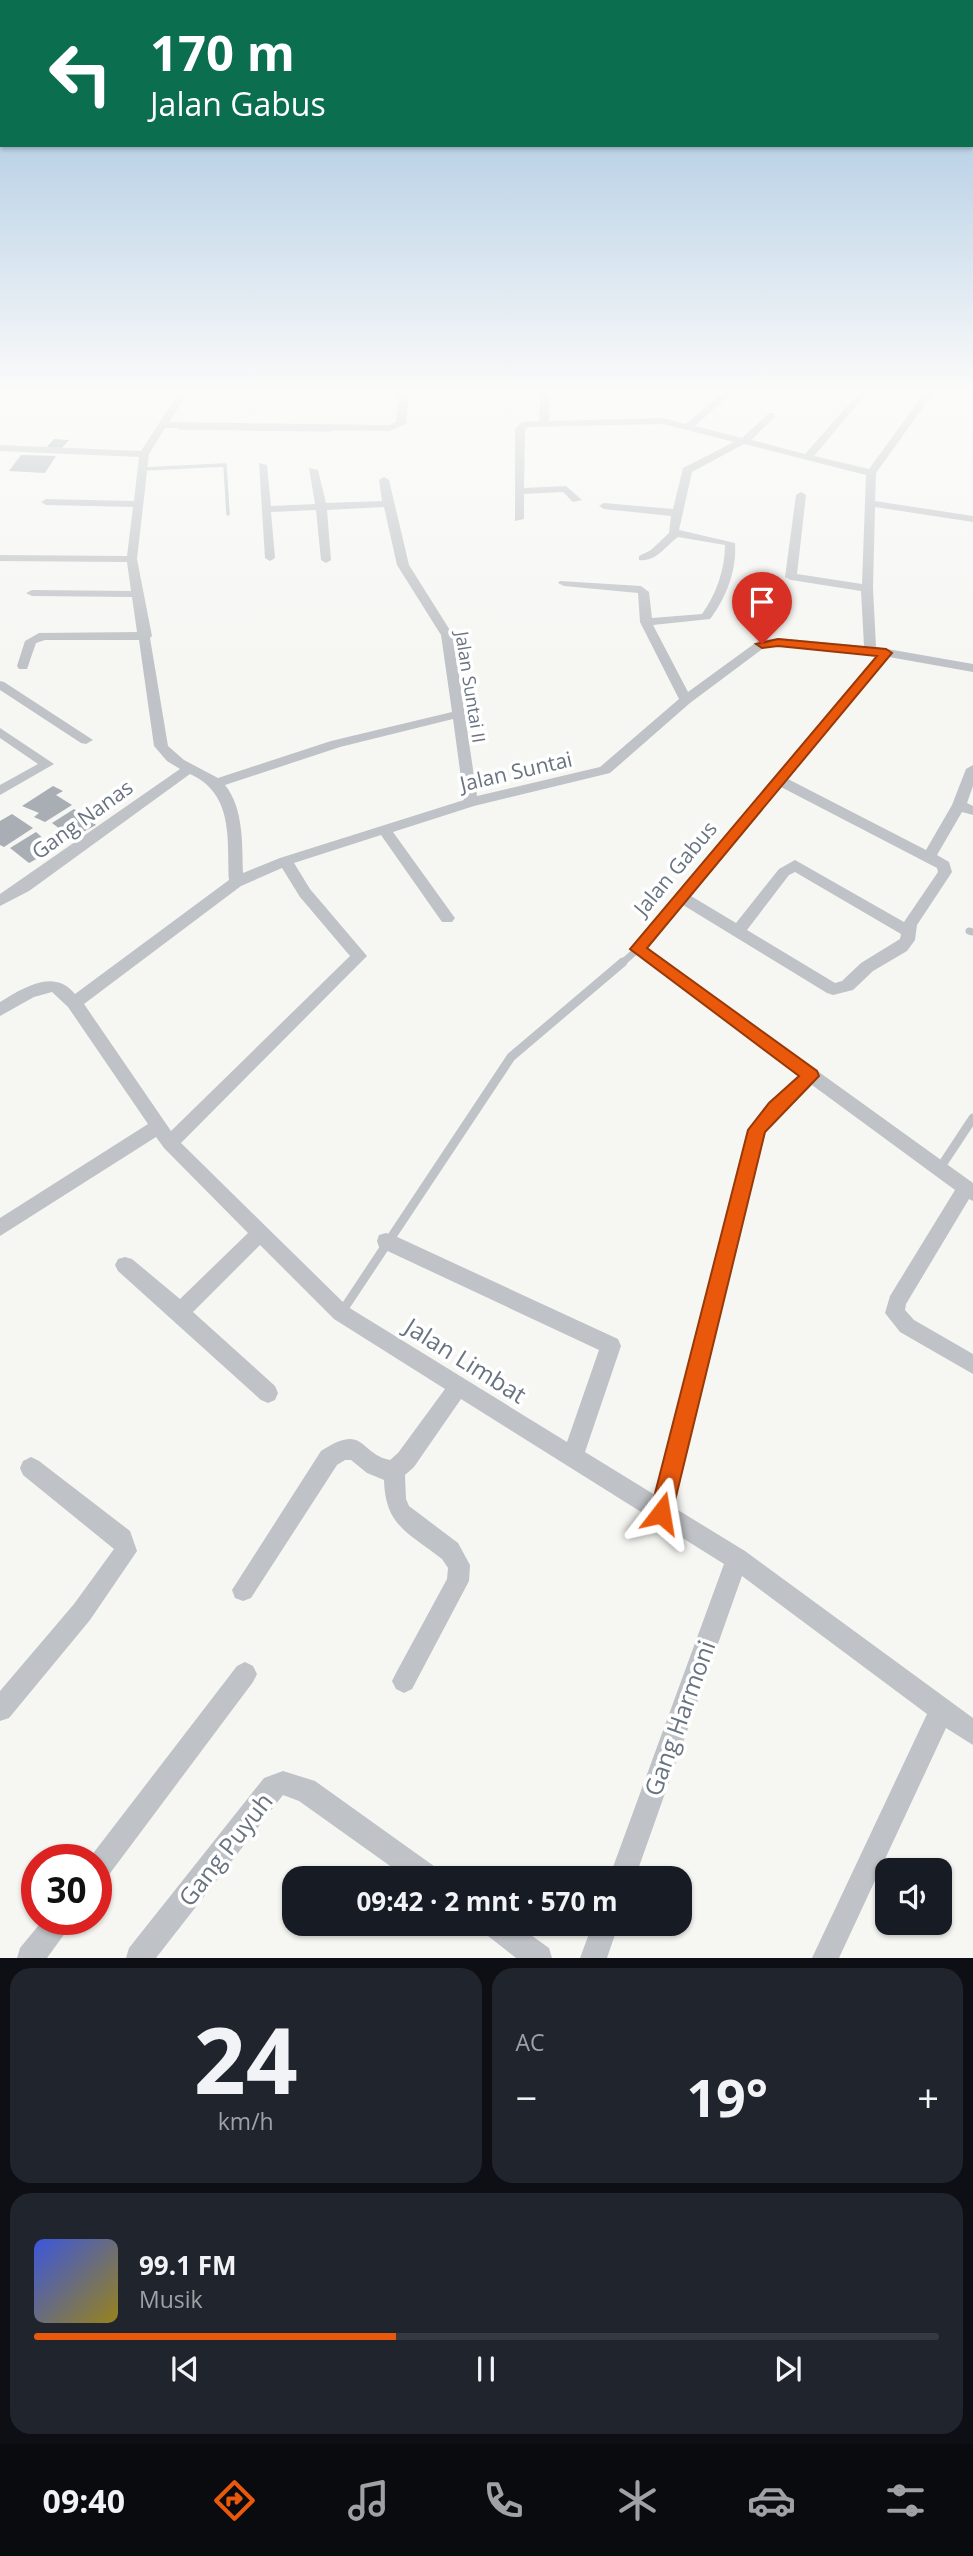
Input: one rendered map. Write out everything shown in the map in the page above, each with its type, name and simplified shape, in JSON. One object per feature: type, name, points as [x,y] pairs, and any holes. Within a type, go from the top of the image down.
[{"type":"street","points":[[140,479],[132,559],[161,746],[166,754],[188,769],[216,783],[229,804],[236,882]]},
{"type":"street","points":[[263,479],[270,558]]},
{"type":"street","points":[[315,479],[321,506],[326,560]]},
{"type":"street","points":[[519,479],[519,519]]},
{"type":"street","points":[[646,622],[706,617],[722,587],[730,543],[673,531],[685,479]]},
{"type":"street","points":[[871,479],[867,588],[878,651]]},
{"type":"street","name":"Jalan Suntai II","points":[[384,480],[403,565],[447,635],[471,802]]},
{"type":"street","points":[[519,491],[566,489],[577,500]]},
{"type":"street","points":[[801,495],[791,577],[867,588]]},
{"type":"street","points":[[46,502],[137,503]]},
{"type":"street","points":[[869,503],[973,519]]},
{"type":"street","points":[[265,509],[388,504]]},
{"type":"street","points":[[604,506],[677,513]]},
{"type":"street","points":[[643,558],[657,552],[676,533]]},
{"type":"street","points":[[0,558],[132,559]]},
{"type":"street","points":[[564,583],[640,590],[647,614],[646,622],[686,700]]},
{"type":"street","points":[[32,593],[138,594]]},
{"type":"street","points":[[23,666],[31,641],[43,636],[146,636]]},
{"type":"street","name":"Jalan Suntai","points":[[74,1003],[236,882],[285,861],[471,802],[605,770],[686,700],[755,648],[767,643],[878,651],[973,668]]},
{"type":"street","name":"Jalan Gabus","points":[[878,651],[779,780],[638,949],[970,1190]]},
{"type":"street","points":[[3,691],[86,740]]},
{"type":"street","points":[[216,783],[336,744],[457,715]]},
{"type":"street","points":[[0,732],[47,764],[0,791]]},
{"type":"street","name":"Gang Nanas","points":[[5,898],[188,769]]},
{"type":"street","points":[[929,856],[959,805],[973,769]]},
{"type":"street","points":[[681,897],[833,989],[848,986],[867,967],[895,953],[907,940],[910,924],[945,872],[944,865],[779,780]]},
{"type":"street","points":[[959,805],[973,811]]},
{"type":"street","points":[[384,829],[447,918]]},
{"type":"street","points":[[0,1228],[164,1135],[359,956],[305,893],[285,861]]},
{"type":"street","points":[[738,931],[784,872],[794,865],[908,931]]},
{"type":"street","points":[[0,882],[5,898]]},
{"type":"street","name":"Jalan Limbat","points":[[0,1010],[34,990],[54,985],[74,1003],[164,1135],[341,1313],[737,1559],[973,1733]]},
{"type":"street","points":[[661,1513],[757,1130],[776,1108],[811,1076]]},
{"type":"street","points":[[970,1190],[897,1302],[895,1313],[907,1326],[973,1365]]},
{"type":"street","points":[[180,1312],[260,1233]]},
{"type":"street","points":[[386,1241],[611,1346],[572,1458]]},
{"type":"street","points":[[124,1265],[268,1392]]},
{"type":"street","points":[[243,1590],[329,1458],[342,1448],[350,1447],[383,1471],[394,1471],[407,1460],[458,1387]]},
{"type":"street","points":[[0,1709],[82,1612],[125,1551],[122,1539],[31,1468]]},
{"type":"street","points":[[394,1471],[394,1499],[401,1514],[450,1551],[459,1565],[458,1581],[404,1681]]},
{"type":"street","name":"Gang Harmoni","points":[[626,1866],[737,1559]]},
{"type":"street","points":[[112,1850],[246,1674]]},
{"type":"street","points":[[825,1958],[942,1710]]},
{"type":"street","name":"Gang Puyuh","points":[[139,1958],[273,1787],[283,1783],[292,1784],[319,1799],[412,1866]]},
{"type":"street","points":[[30,1958],[48,1935]]},
{"type":"street","points":[[509,1936],[539,1958]]},
{"type":"street","points":[[593,1958],[601,1936]]},
{"type":"lane","points":[[341,1313],[386,1241],[511,1057],[638,949]]},
{"type":"lane","points":[[940,1168],[973,1118]]},
{"type":"building","points":[[53,786],[63,791],[56,795],[72,805],[45,822],[34,817],[39,813],[22,806]]},
{"type":"building","points":[[74,809],[96,825],[72,838],[52,823]]},
{"type":"building","points":[[12,814],[33,828],[4,847],[0,845],[0,821]]},
{"type":"building","points":[[36,832],[55,849],[29,863],[10,848]]},
{"type":"waterway","points":[[226,479],[228,514]]},
{"type":"route","points":[[661,1513],[757,1130],[776,1108],[811,1076],[638,949],[886,653],[778,642],[762,644]]}]
